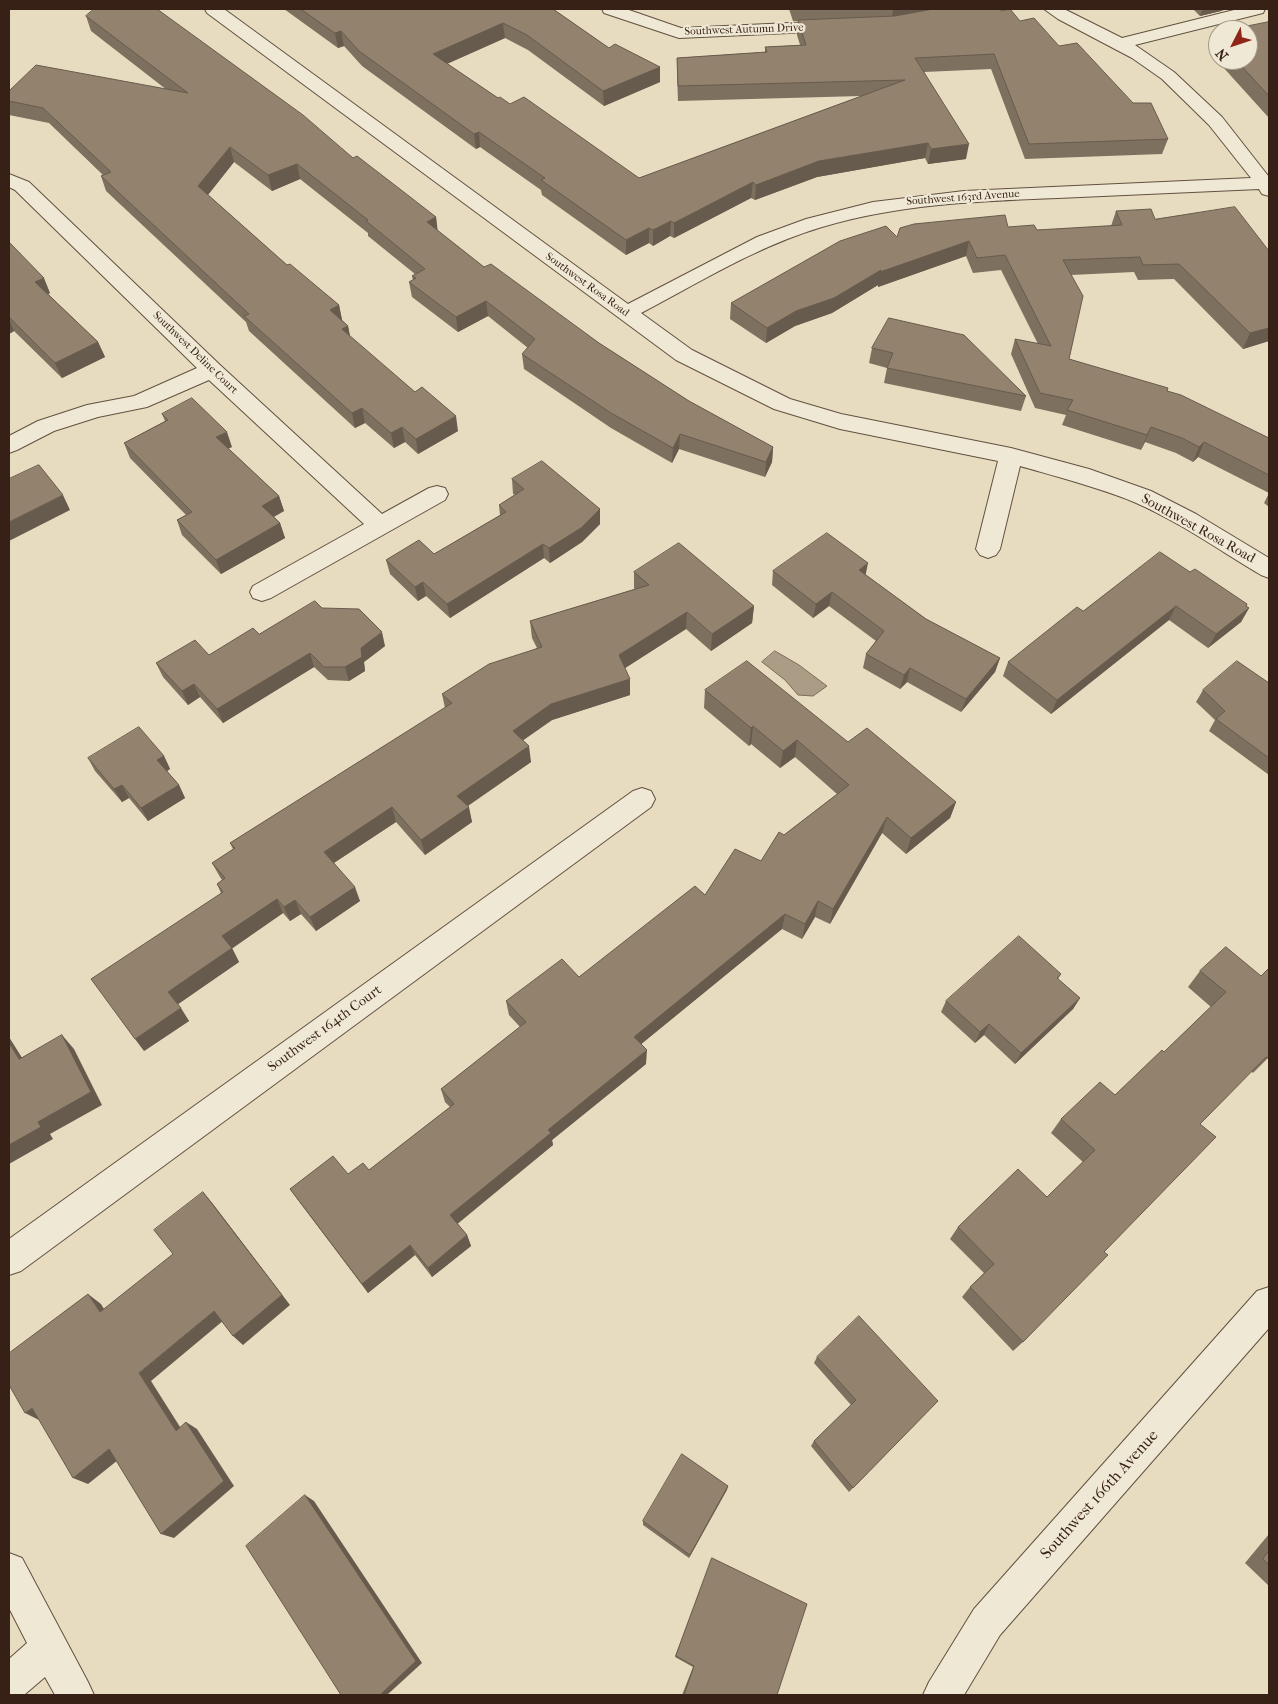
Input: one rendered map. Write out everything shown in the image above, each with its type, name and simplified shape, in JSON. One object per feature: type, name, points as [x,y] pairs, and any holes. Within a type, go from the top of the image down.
[{"type":"street","name":"Southwest Rosa Road","points":[[214,9],[684,355],[782,404],[840,421],[1010,456],[1081,475],[1143,497],[1188,520],[1269,569]]},
{"type":"street","name":"Southwest Autumn Drive","points":[[610,9],[679,33],[853,26]]},
{"type":"street","points":[[1052,9],[1120,44],[1149,62],[1187,91],[1219,122],[1267,186]]},
{"type":"street","points":[[1120,44],[1257,9]]},
{"type":"street","name":"Southwest Deline Court","points":[[9,180],[22,186],[212,370],[380,526]]},
{"type":"street","name":"Southwest 163rd Avenue","points":[[626,314],[756,245],[813,223],[872,208],[904,202],[967,196],[1267,186]]},
{"type":"street","points":[[9,445],[46,426],[95,410],[140,402],[212,370]]},
{"type":"street","points":[[988,549],[1010,456]]},
{"type":"street","points":[[262,592],[438,494]]},
{"type":"street","name":"Southwest 164th Court","points":[[9,1259],[642,800]]},
{"type":"street","name":"Southwest 166th Avenue","points":[[942,1695],[987,1622],[1269,1303]]},
{"type":"street","points":[[9,1571],[75,1695]]},
{"type":"street","points":[[9,1683],[50,1649]]},
{"type":"shaded area","points":[[775,651],[799,665],[827,686],[813,696],[798,695],[785,680],[762,662]]},
{"type":"building","points":[[94,9],[157,9],[303,115],[353,158],[357,156],[436,217],[427,222],[484,267],[491,264],[599,343],[689,401],[773,447],[766,462],[680,434],[673,448],[611,413],[522,354],[535,339],[486,301],[456,317],[409,282],[416,278],[412,276],[425,269],[366,221],[368,220],[297,164],[268,175],[230,147],[198,186],[287,265],[290,264],[339,305],[330,310],[348,326],[342,329],[415,392],[422,387],[456,416],[416,439],[402,427],[391,433],[362,408],[352,413],[244,316],[249,314],[101,176],[111,172],[43,108],[9,101],[9,91],[36,65],[188,93],[86,16]]},
{"type":"building","points":[[301,9],[553,9],[609,48],[615,44],[660,67],[603,91],[527,35],[503,23],[433,54],[498,98],[500,97],[510,104],[524,97],[639,178],[905,80],[678,86],[677,58],[767,52],[765,47],[806,45],[798,20],[895,16],[933,9],[999,9],[1001,11],[1010,9],[1020,21],[1034,18],[1059,46],[1077,43],[1133,103],[1151,103],[1168,139],[1029,144],[994,54],[915,58],[969,144],[931,149],[928,143],[819,161],[756,185],[753,182],[674,223],[671,221],[653,230],[649,228],[626,240],[541,180],[545,178],[479,132],[474,134],[359,51],[341,31],[335,33]]},
{"type":"building","points":[[1269,22],[1269,96],[1245,70],[1258,70],[1258,24]]},
{"type":"building","points":[[1235,207],[1269,251],[1269,328],[1250,333],[1179,264],[1143,265],[1140,257],[1063,260],[1083,296],[1069,359],[1168,388],[1167,391],[1181,395],[1269,438],[1269,475],[1204,442],[1199,447],[1182,438],[1151,427],[1147,435],[1067,410],[1073,400],[1040,393],[1015,339],[1051,346],[1005,255],[977,258],[969,241],[880,272],[881,270],[834,298],[796,311],[767,328],[731,303],[840,241],[886,226],[897,237],[900,228],[914,224],[1005,215],[1008,227],[1034,225],[1037,230],[1122,225],[1116,211],[1151,209],[1155,219]]},
{"type":"building","points":[[9,242],[44,278],[35,282],[98,342],[55,363],[9,317]]},
{"type":"building","points":[[889,318],[964,335],[1026,396],[887,368],[893,353],[872,348]]},
{"type":"building","points":[[192,398],[227,432],[216,437],[279,496],[262,506],[280,523],[216,560],[177,520],[192,512],[124,443],[168,420],[162,414]]},
{"type":"building","points":[[542,461],[600,509],[581,528],[549,548],[543,544],[447,604],[423,582],[415,587],[386,560],[419,540],[434,554],[506,512],[499,505],[524,489],[512,479]]},
{"type":"building","points":[[39,465],[63,495],[9,522],[9,479]]},
{"type":"building","points":[[827,533],[868,563],[859,570],[926,619],[1000,658],[966,699],[910,668],[904,675],[866,654],[884,631],[832,592],[816,604],[773,571]]},
{"type":"building","points":[[679,543],[754,606],[712,634],[687,612],[619,655],[630,679],[551,704],[513,731],[529,746],[457,796],[469,807],[421,840],[392,807],[324,852],[355,887],[310,917],[295,900],[284,907],[277,899],[222,936],[232,948],[168,992],[181,1008],[135,1039],[91,979],[223,892],[217,884],[225,878],[212,863],[235,848],[230,843],[452,703],[442,694],[489,664],[542,647],[530,621],[649,585],[634,572]]},
{"type":"building","points":[[1160,552],[1190,572],[1195,569],[1247,604],[1246,606],[1249,608],[1216,634],[1176,606],[1057,700],[1008,662],[1077,607],[1083,611]]},
{"type":"building","points":[[315,601],[322,608],[359,609],[382,632],[361,648],[362,657],[345,667],[324,667],[310,653],[217,709],[194,684],[182,691],[156,663],[195,640],[209,655],[253,628],[259,634]]},
{"type":"building","points":[[747,661],[848,742],[867,728],[956,802],[911,838],[887,817],[833,909],[818,901],[805,924],[785,914],[634,1037],[647,1050],[548,1130],[551,1133],[450,1215],[467,1235],[428,1268],[410,1245],[362,1284],[290,1189],[333,1156],[348,1174],[363,1163],[369,1170],[454,1104],[441,1089],[526,1022],[506,1001],[562,959],[579,977],[695,886],[705,895],[735,849],[761,861],[779,832],[784,835],[849,785],[797,740],[783,751],[753,726],[751,728],[705,690]]},
{"type":"building","points":[[1237,661],[1269,683],[1269,758],[1216,719],[1225,711],[1203,690]]},
{"type":"building","points":[[139,727],[164,756],[157,760],[179,785],[141,808],[122,785],[114,789],[88,758]]},
{"type":"building","points":[[1019,936],[1061,974],[1057,978],[1080,998],[1021,1053],[989,1024],[980,1032],[946,1001]]},
{"type":"building","points":[[1226,947],[1261,976],[1269,968],[1268,1058],[1266,1057],[1200,1124],[1216,1137],[1104,1252],[1108,1255],[1023,1342],[970,1287],[994,1264],[958,1227],[1018,1169],[1047,1197],[1095,1150],[1061,1119],[1100,1082],[1115,1095],[1162,1050],[1164,1052],[1226,992],[1200,971]]},
{"type":"building","points":[[62,1035],[91,1092],[38,1122],[41,1127],[9,1145],[9,1043],[19,1059]]},
{"type":"building","points":[[203,1192],[282,1295],[233,1336],[214,1311],[139,1373],[176,1431],[186,1422],[224,1481],[161,1534],[109,1449],[73,1478],[32,1408],[25,1413],[9,1385],[9,1353],[88,1294],[100,1312],[173,1254],[154,1230]]},
{"type":"building","points":[[859,1316],[938,1401],[853,1488],[814,1441],[856,1400],[817,1357]]},
{"type":"building","points":[[682,1454],[728,1486],[690,1555],[643,1521]]},
{"type":"building","points":[[305,1495],[416,1661],[380,1695],[341,1695],[246,1546]]},
{"type":"building","points":[[1269,1551],[1269,1565],[1263,1559]]},
{"type":"building","points":[[712,1558],[807,1604],[777,1695],[684,1695],[694,1666],[676,1656]]}]
